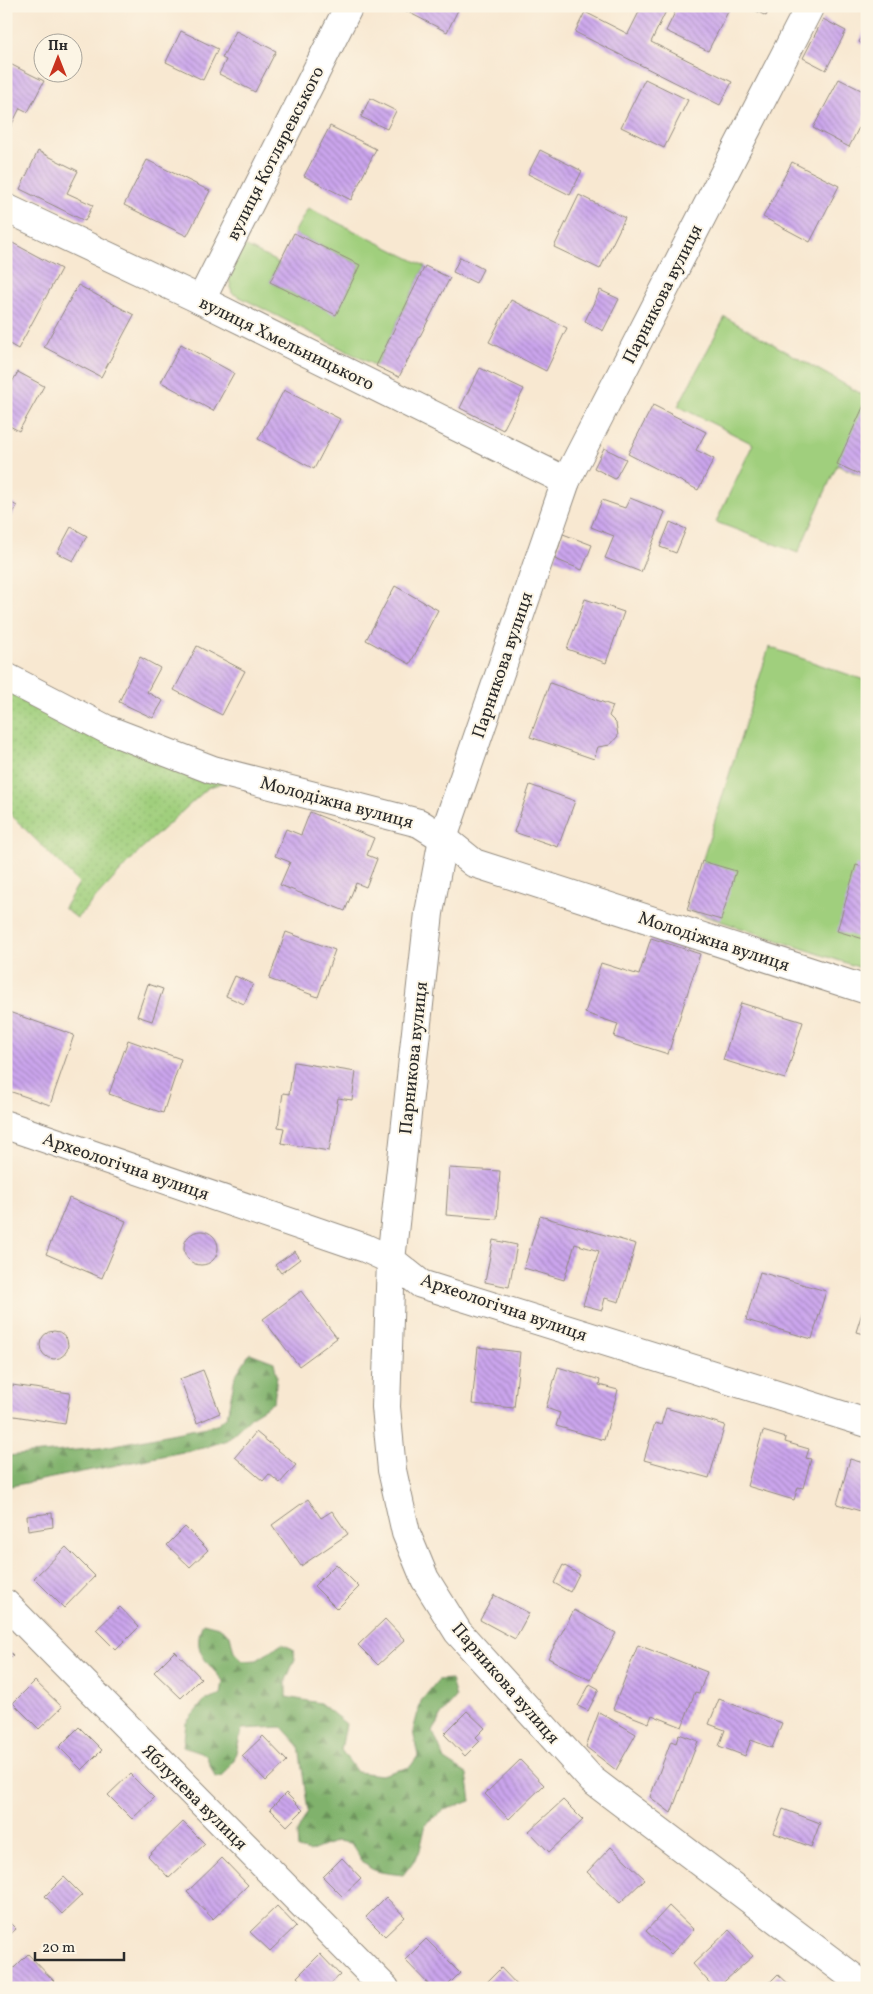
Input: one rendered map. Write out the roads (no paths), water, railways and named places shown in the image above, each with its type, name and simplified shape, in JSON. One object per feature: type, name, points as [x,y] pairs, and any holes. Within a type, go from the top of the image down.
[{"type":"street","name":"вулиця Котляревського","points":[[201,300],[349,6]]},
{"type":"street","name":"Парникова вулиця","points":[[810,6],[566,481],[443,838],[429,913],[391,1260],[386,1407],[392,1470],[406,1533],[424,1579],[458,1632],[592,1780],[867,1988]]},
{"type":"street","name":"вулиця Хмельницького","points":[[6,208],[201,300],[566,481]]},
{"type":"street","name":"Молодіжна вулиця","points":[[6,678],[106,729],[213,770],[420,823],[443,838],[474,863],[867,990]]},
{"type":"street","name":"Археологічна вулиця","points":[[6,1125],[365,1248],[391,1260],[421,1284],[867,1423]]},
{"type":"street","name":"Яблунева вулиця","points":[[6,1604],[385,1988]]}]
